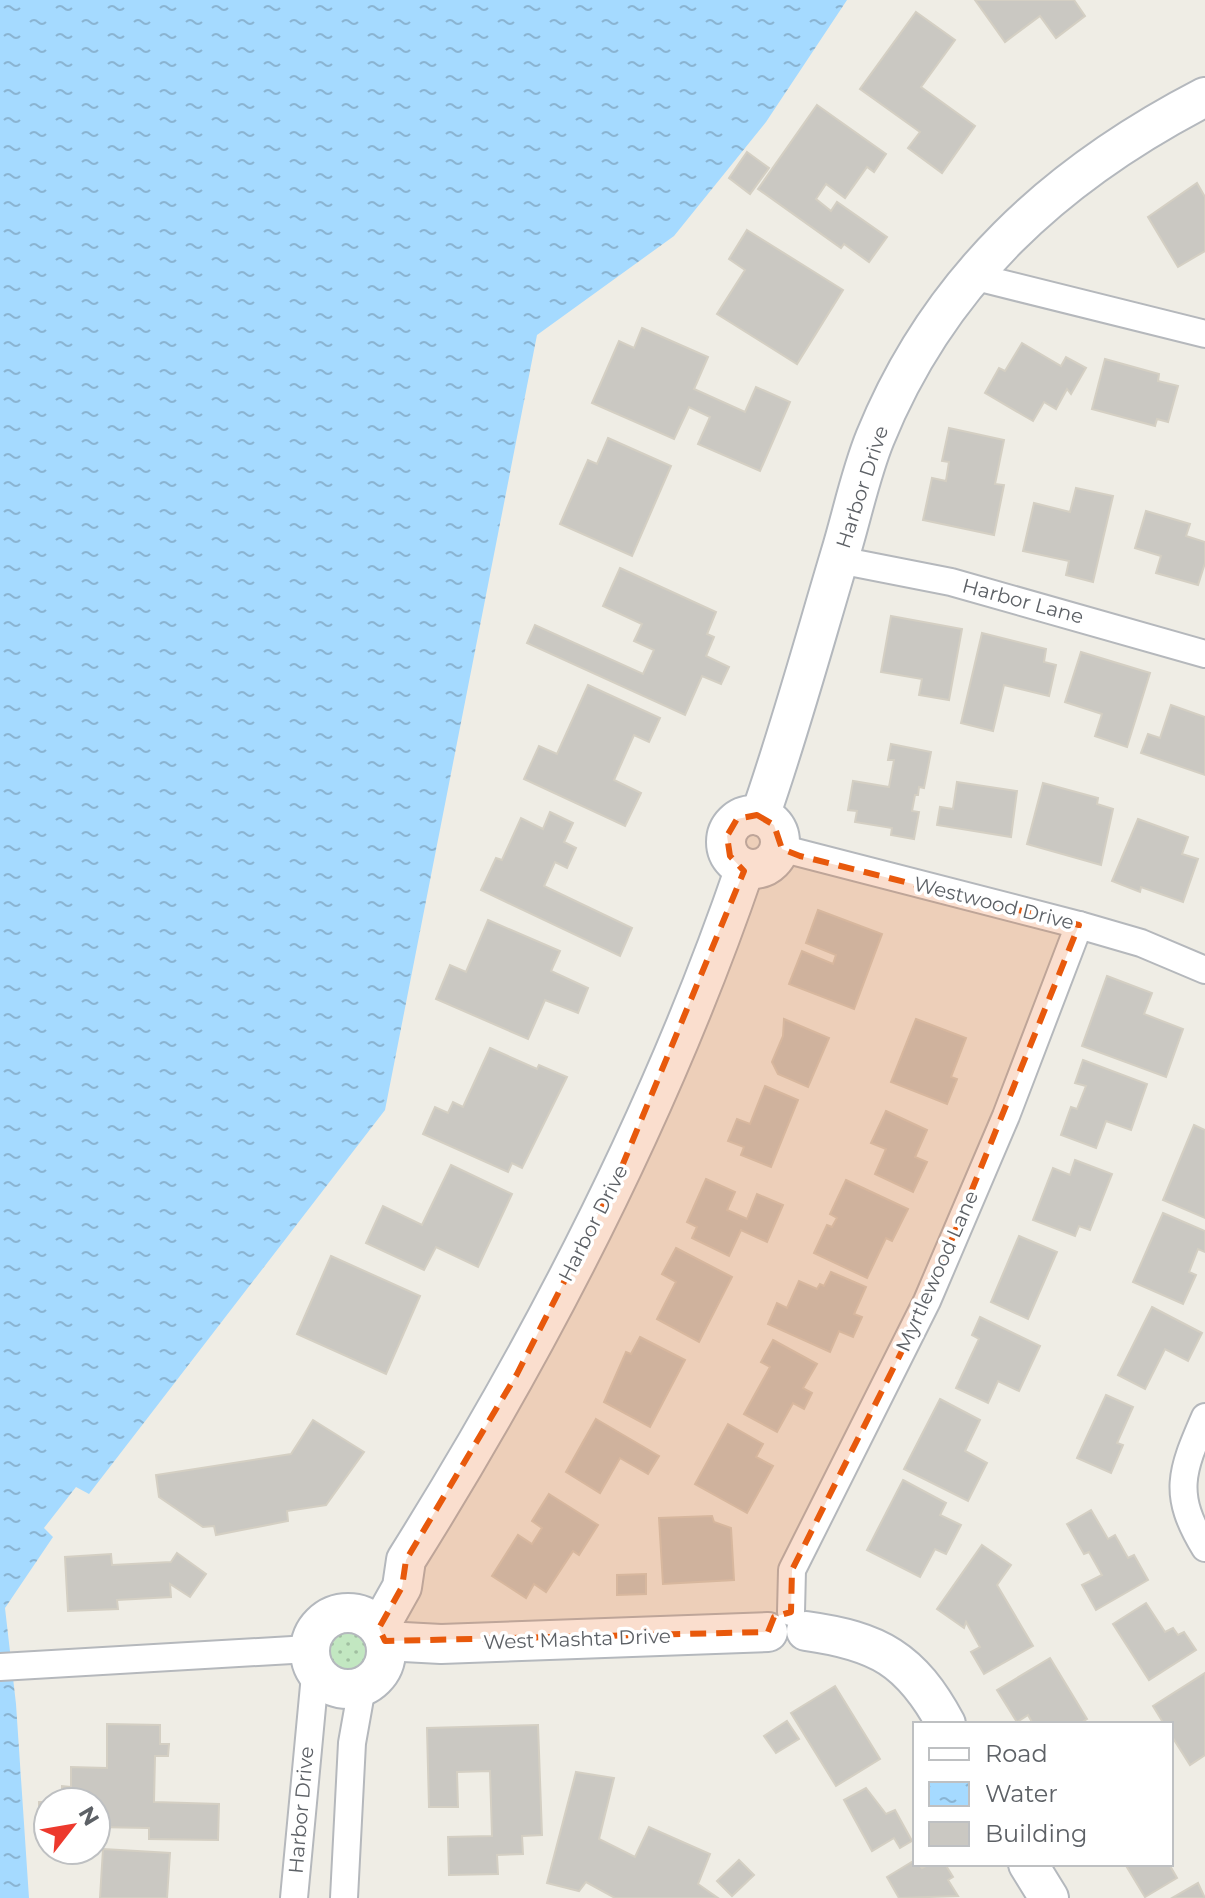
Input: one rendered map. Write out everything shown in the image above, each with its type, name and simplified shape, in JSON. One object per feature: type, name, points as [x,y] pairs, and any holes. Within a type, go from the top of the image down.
[{"type":"street","name":"Harbor Drive","points":[[760,816],[874,440],[907,368],[939,316],[1030,214],[1081,172],[1117,147],[1205,97]]},
{"type":"street","points":[[972,276],[1205,334]]},
{"type":"street","name":"Harbor Lane","points":[[839,560],[951,582],[1205,654]]},
{"type":"street","points":[[747,815],[760,816],[774,825],[779,834],[780,848],[771,863],[761,869],[745,868],[730,856],[727,836],[737,819],[747,815]]},
{"type":"street","name":"Westwood Drive","points":[[780,848],[1079,925],[1141,943],[1205,970]]},
{"type":"street","name":"Harbor Drive","points":[[382,1635],[402,1587],[406,1560],[517,1374],[618,1176],[665,1075],[745,868]]},
{"type":"street","name":"Myrtlewood Lane","points":[[788,1625],[792,1570],[927,1301],[1006,1116],[1079,925]]},
{"type":"street","points":[[1205,1417],[1182,1473],[1185,1506],[1205,1548]]},
{"type":"street","name":"Harbor Drive","points":[[343,1612],[383,1573],[406,1560]]},
{"type":"street","points":[[343,1612],[369,1619],[382,1635],[382,1668],[362,1687],[348,1689],[328,1686],[312,1662],[320,1624],[343,1612]]},
{"type":"street","name":"West Mashta Drive","points":[[382,1635],[441,1644],[788,1625],[860,1640],[889,1654],[913,1673],[945,1722]]},
{"type":"street","name":"Harbor Drive","points":[[294,1898],[312,1662]]},
{"type":"street","points":[[0,1667],[312,1662]]},
{"type":"street","points":[[344,1898],[352,1743],[362,1687]]},
{"type":"street","points":[[1029,1866],[1049,1898]]},
{"type":"highlighted area","points":[[757,815],[774,825],[782,849],[800,856],[1079,925],[927,1301],[792,1570],[791,1612],[774,1617],[768,1632],[385,1641],[379,1628],[402,1587],[406,1560],[517,1374],[618,1176],[744,871],[730,856],[727,836],[737,819]]},
{"type":"green space","points":[[349,1631],[362,1637],[368,1650],[362,1663],[349,1669],[336,1663],[330,1650],[336,1637]]},
{"type":"water","points":[[0,0],[847,0],[766,122],[674,236],[537,335],[385,1110],[89,1494],[76,1487],[44,1528],[53,1537],[5,1608],[16,1704],[29,1898],[0,1898]]},
{"type":"building","points":[[975,0],[1074,0],[1085,16],[1056,38],[1040,16],[1005,42]]},
{"type":"building","points":[[916,12],[955,40],[921,87],[975,126],[942,173],[908,148],[920,132],[860,89]]},
{"type":"building","points":[[817,105],[886,154],[874,172],[867,167],[845,198],[826,184],[816,199],[831,211],[837,202],[887,237],[869,262],[844,244],[841,248],[758,189]]},
{"type":"building","points":[[747,152],[769,168],[750,194],[729,178]]},
{"type":"building","points":[[1197,183],[1205,197],[1205,251],[1178,267],[1148,217]]},
{"type":"building","points":[[747,230],[843,290],[797,364],[717,314],[745,270],[729,259]]},
{"type":"building","points":[[642,328],[708,357],[694,389],[745,412],[756,387],[790,402],[760,471],[698,444],[710,417],[689,407],[674,439],[592,403],[619,341],[634,348]]},
{"type":"building","points":[[1022,343],[1061,366],[1066,357],[1086,368],[1071,394],[1067,389],[1056,409],[1044,402],[1033,421],[985,393],[999,368],[1005,371]]},
{"type":"building","points":[[1105,359],[1159,374],[1158,381],[1178,386],[1168,422],[1157,419],[1155,426],[1092,409]]},
{"type":"building","points":[[949,428],[1004,440],[995,484],[1004,485],[994,535],[923,520],[932,478],[946,481],[949,462],[942,461]]},
{"type":"building","points":[[608,438],[671,466],[632,556],[560,524],[588,460],[597,464]]},
{"type":"building","points":[[1076,488],[1113,496],[1093,582],[1066,575],[1069,561],[1023,551],[1034,503],[1070,512]]},
{"type":"building","points":[[1146,511],[1190,524],[1186,536],[1205,542],[1205,563],[1198,585],[1156,573],[1161,556],[1135,548]]},
{"type":"building","points":[[620,568],[716,612],[707,634],[714,637],[706,656],[729,667],[721,684],[702,676],[685,715],[527,643],[535,625],[643,674],[654,650],[634,641],[642,624],[603,606]]},
{"type":"building","points":[[891,616],[962,629],[949,700],[919,695],[922,679],[881,672]]},
{"type":"building","points":[[982,633],[1046,649],[1044,662],[1056,665],[1049,696],[1004,685],[993,731],[961,723]]},
{"type":"building","points":[[1081,652],[1150,673],[1127,747],[1095,736],[1102,714],[1065,702]]},
{"type":"building","points":[[588,685],[660,718],[649,742],[634,735],[614,780],[641,793],[625,826],[524,779],[539,746],[557,754]]},
{"type":"building","points":[[1171,705],[1205,717],[1205,775],[1141,753],[1148,734],[1160,738]]},
{"type":"building","points":[[891,744],[931,752],[924,788],[919,787],[918,795],[915,795],[912,811],[919,812],[914,839],[891,835],[892,828],[855,822],[857,811],[848,810],[853,781],[889,787],[894,760],[888,760]]},
{"type":"building","points":[[957,782],[1017,791],[1011,837],[937,825],[940,807],[953,809]]},
{"type":"building","points":[[1043,783],[1098,798],[1097,804],[1113,809],[1101,865],[1027,844]]},
{"type":"building","points":[[550,812],[573,823],[564,842],[576,848],[567,868],[555,862],[544,886],[632,928],[620,956],[481,890],[496,858],[502,860],[521,818],[543,829]]},
{"type":"building","points":[[1138,819],[1188,837],[1182,854],[1198,859],[1183,902],[1141,887],[1140,892],[1112,881]]},
{"type":"building","points":[[818,910],[882,934],[854,1009],[789,984],[802,951],[833,964],[836,955],[806,943]]},
{"type":"building","points":[[488,920],[560,951],[551,971],[588,988],[578,1013],[545,1000],[528,1039],[436,999],[450,965],[466,972]]},
{"type":"building","points":[[1107,976],[1152,993],[1144,1014],[1183,1029],[1166,1077],[1082,1046]]},
{"type":"building","points":[[784,1019],[829,1038],[808,1087],[778,1074],[772,1062],[783,1036]]},
{"type":"building","points":[[916,1019],[966,1038],[951,1077],[957,1079],[947,1104],[891,1082]]},
{"type":"building","points":[[490,1048],[537,1069],[539,1065],[567,1077],[522,1168],[512,1163],[508,1172],[423,1134],[435,1107],[448,1113],[453,1102],[463,1107]]},
{"type":"building","points":[[1083,1060],[1147,1084],[1131,1130],[1106,1121],[1096,1148],[1061,1135],[1071,1107],[1077,1109],[1086,1086],[1075,1083]]},
{"type":"building","points":[[765,1086],[798,1100],[771,1167],[741,1155],[744,1147],[728,1141],[737,1119],[750,1124]]},
{"type":"building","points":[[886,1111],[927,1130],[915,1157],[927,1162],[913,1192],[875,1174],[886,1149],[871,1143]]},
{"type":"building","points":[[1194,1125],[1205,1130],[1205,1218],[1163,1200]]},
{"type":"building","points":[[1075,1160],[1112,1174],[1090,1230],[1079,1226],[1075,1236],[1033,1220],[1053,1168],[1070,1175]]},
{"type":"building","points":[[451,1165],[512,1194],[478,1267],[436,1247],[424,1270],[366,1243],[383,1206],[422,1225]]},
{"type":"building","points":[[706,1179],[735,1192],[727,1210],[747,1219],[757,1194],[783,1205],[767,1242],[741,1230],[729,1256],[692,1238],[697,1227],[687,1222]]},
{"type":"building","points":[[846,1180],[908,1209],[892,1241],[886,1238],[867,1278],[814,1253],[827,1225],[832,1227],[837,1218],[830,1214]]},
{"type":"building","points":[[1163,1213],[1205,1231],[1205,1252],[1198,1249],[1189,1272],[1196,1275],[1183,1304],[1133,1282]]},
{"type":"building","points":[[1019,1236],[1057,1252],[1028,1319],[991,1302]]},
{"type":"building","points":[[676,1248],[732,1277],[699,1342],[657,1319],[676,1282],[662,1274]]},
{"type":"building","points":[[331,1256],[420,1296],[386,1374],[297,1334]]},
{"type":"building","points":[[831,1272],[866,1287],[854,1314],[862,1317],[853,1337],[839,1331],[830,1352],[768,1324],[777,1303],[787,1308],[799,1281],[817,1289],[820,1284],[824,1286]]},
{"type":"building","points":[[1152,1307],[1202,1333],[1188,1361],[1165,1349],[1145,1389],[1118,1375]]},
{"type":"building","points":[[980,1317],[1040,1346],[1019,1391],[998,1381],[988,1403],[956,1388],[979,1339],[972,1335]]},
{"type":"building","points":[[640,1337],[685,1360],[650,1427],[604,1402],[626,1352],[631,1354]]},
{"type":"building","points":[[773,1340],[817,1364],[803,1388],[812,1393],[804,1409],[793,1403],[777,1432],[744,1414],[770,1367],[761,1362]]},
{"type":"building","points":[[1106,1395],[1133,1407],[1117,1443],[1123,1445],[1111,1473],[1077,1458]]},
{"type":"building","points":[[940,1399],[980,1420],[965,1451],[987,1463],[968,1501],[904,1469]]},
{"type":"building","points":[[596,1419],[659,1456],[648,1474],[620,1458],[600,1493],[566,1472]]},
{"type":"building","points":[[313,1420],[364,1452],[326,1505],[287,1511],[288,1521],[216,1535],[214,1526],[203,1527],[159,1497],[156,1475],[291,1454]]},
{"type":"building","points":[[728,1424],[763,1444],[756,1457],[773,1466],[747,1513],[695,1484]]},
{"type":"building","points":[[903,1480],[946,1503],[940,1515],[961,1525],[946,1554],[935,1549],[920,1577],[867,1550]]},
{"type":"building","points":[[549,1494],[598,1525],[579,1555],[573,1551],[546,1592],[534,1584],[526,1598],[492,1576],[518,1535],[532,1544],[542,1528],[532,1521]]},
{"type":"building","points":[[1091,1510],[1108,1539],[1115,1535],[1128,1558],[1134,1555],[1148,1580],[1096,1610],[1082,1585],[1102,1575],[1089,1552],[1084,1554],[1067,1524]]},
{"type":"building","points":[[712,1516],[714,1522],[731,1528],[734,1580],[663,1584],[659,1518]]},
{"type":"building","points":[[982,1545],[1011,1565],[997,1585],[1033,1646],[984,1674],[971,1652],[980,1647],[966,1622],[964,1628],[937,1609]]},
{"type":"building","points":[[177,1553],[206,1574],[190,1597],[170,1584],[171,1597],[117,1600],[118,1609],[68,1611],[65,1557],[111,1554],[112,1565],[171,1562]]},
{"type":"building","points":[[646,1574],[646,1594],[617,1595],[617,1575]]},
{"type":"building","points":[[1146,1603],[1165,1632],[1173,1628],[1178,1635],[1184,1632],[1196,1650],[1149,1680],[1113,1624]]},
{"type":"building","points":[[1050,1658],[1087,1719],[1082,1722],[1032,1722],[1028,1715],[1017,1722],[997,1690]]},
{"type":"building","points":[[1205,1673],[1205,1755],[1190,1765],[1173,1738],[1173,1722],[1163,1722],[1153,1706]]},
{"type":"building","points":[[835,1686],[880,1759],[836,1786],[791,1713]]},
{"type":"building","points":[[787,1721],[799,1739],[776,1753],[764,1736]]},
{"type":"building","points":[[107,1724],[160,1725],[160,1744],[169,1744],[168,1756],[155,1756],[154,1802],[219,1804],[218,1840],[149,1839],[149,1828],[112,1827],[112,1786],[71,1786],[71,1767],[107,1768]]},
{"type":"building","points":[[538,1725],[542,1835],[522,1836],[523,1854],[497,1855],[498,1874],[449,1875],[448,1837],[492,1836],[490,1771],[457,1772],[458,1807],[429,1807],[427,1728]]},
{"type":"building","points":[[576,1772],[614,1778],[599,1839],[635,1857],[649,1827],[710,1854],[698,1884],[718,1898],[615,1898],[586,1882],[579,1891],[547,1883]]},
{"type":"building","points":[[866,1788],[886,1814],[895,1810],[912,1841],[900,1848],[894,1838],[872,1851],[844,1800]]},
{"type":"building","points":[[112,1850],[170,1853],[167,1898],[100,1898],[102,1866],[112,1866]]},
{"type":"building","points":[[739,1860],[754,1875],[732,1896],[717,1881]]},
{"type":"building","points":[[913,1861],[913,1866],[922,1868],[946,1866],[953,1877],[948,1880],[958,1896],[899,1898],[887,1877]]},
{"type":"building","points":[[1126,1866],[1170,1866],[1177,1878],[1145,1897]]},
{"type":"building","points":[[1198,1883],[1205,1898],[1172,1898]]}]
